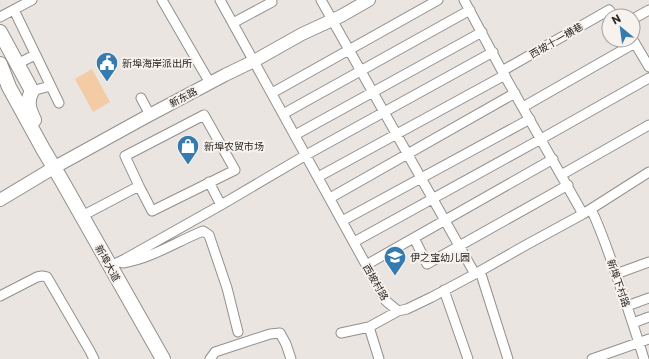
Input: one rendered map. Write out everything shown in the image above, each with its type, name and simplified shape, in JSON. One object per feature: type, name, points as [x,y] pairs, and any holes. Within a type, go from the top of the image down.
[{"type":"main road","points":[[0,32],[32,91]]},
{"type":"main road","name":"新埠大道","points":[[0,64],[9,87],[43,149],[55,167],[162,359]]},
{"type":"main road","name":"新埠大道","points":[[32,91],[28,104],[31,114],[52,152],[55,167]]},
{"type":"street","points":[[0,17],[32,0]]},
{"type":"street","points":[[162,0],[210,83]]},
{"type":"street","name":"西坡村路","points":[[220,0],[386,301],[398,311]]},
{"type":"street","points":[[321,0],[460,246],[478,272],[508,359]]},
{"type":"street","name":"新东路","points":[[0,200],[55,167],[150,115],[369,0]]},
{"type":"street","points":[[272,93],[438,0]]},
{"type":"street","name":"新埠下村路","points":[[464,0],[561,175],[600,229],[644,359]]},
{"type":"street","points":[[233,23],[272,2]]},
{"type":"street","points":[[14,10],[58,103]]},
{"type":"street","points":[[283,114],[470,10]]},
{"type":"street","name":"西坡十一横巷","points":[[318,177],[601,19]]},
{"type":"street","points":[[295,136],[482,32]]},
{"type":"street","points":[[523,107],[624,48]]},
{"type":"street","points":[[638,48],[649,67]]},
{"type":"street","points":[[110,266],[221,205],[306,155],[493,52]]},
{"type":"street","points":[[17,64],[35,55]]},
{"type":"street","points":[[354,242],[649,78]]},
{"type":"street","points":[[32,91],[50,86]]},
{"type":"street","points":[[330,198],[515,93]]},
{"type":"street","points":[[141,98],[150,115]]},
{"type":"street","points":[[204,115],[235,170],[152,211],[139,186],[125,156],[204,115]]},
{"type":"street","points":[[342,221],[530,119]]},
{"type":"street","points":[[561,175],[649,125]]},
{"type":"street","points":[[366,265],[553,159]]},
{"type":"street","points":[[341,333],[369,327],[398,311],[407,309],[444,290],[587,211],[649,172]]},
{"type":"street","points":[[209,182],[221,205]]},
{"type":"street","points":[[414,238],[427,264],[568,185]]},
{"type":"street","points":[[82,216],[139,186]]},
{"type":"street","points":[[110,266],[135,261],[161,251],[185,238],[203,231],[209,235],[238,332]]},
{"type":"street","points":[[616,274],[649,262]]},
{"type":"street","points":[[0,296],[37,277],[47,277],[94,359]]},
{"type":"street","points":[[444,290],[468,359]]},
{"type":"street","points":[[627,306],[649,298]]},
{"type":"street","points":[[633,323],[649,317]]},
{"type":"street","points":[[369,327],[379,359]]},
{"type":"street","points":[[210,359],[215,352],[270,334],[280,333],[286,344],[291,359]]},
{"type":"street","points":[[592,359],[649,338]]},
{"type":"shaded area","points":[[92,69],[110,102],[93,112],[75,79]]},
{"type":"place","name":"新埠海岸派出所","points":[[107,82]]},
{"type":"place","name":"新埠农贸市场","points":[[188,166]]},
{"type":"place","name":"伊之宝幼儿园","points":[[395,276]]}]
